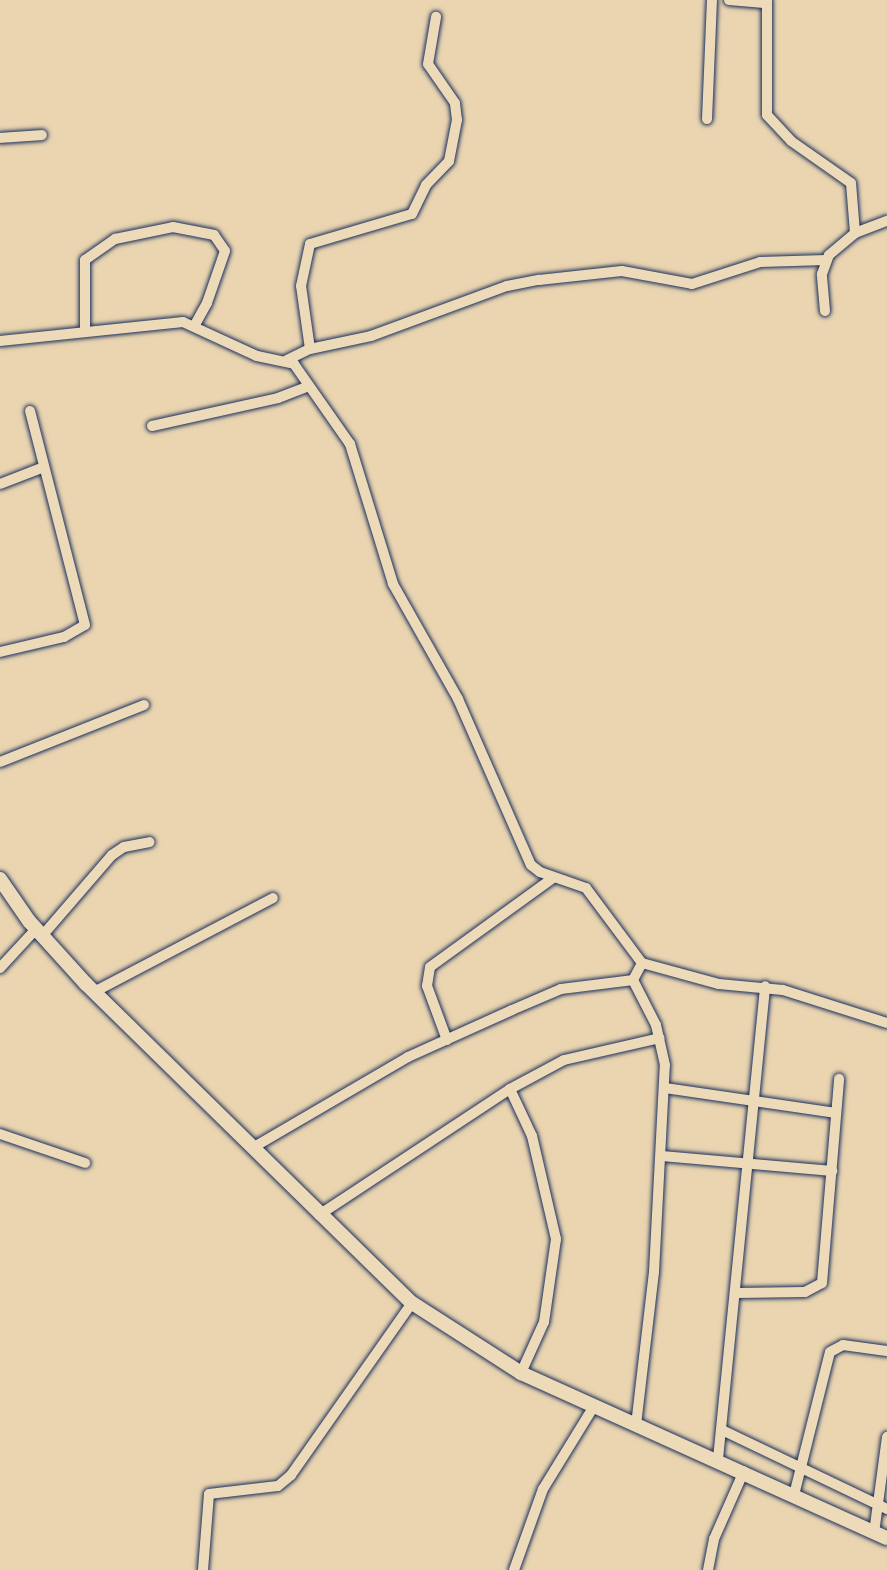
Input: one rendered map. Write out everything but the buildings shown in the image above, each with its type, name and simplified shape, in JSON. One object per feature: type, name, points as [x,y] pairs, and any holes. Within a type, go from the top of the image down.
[{"type":"street","points":[[707,119],[712,0]]},
{"type":"street","points":[[729,0],[767,1],[767,115],[783,134],[851,183],[855,233]]},
{"type":"street","points":[[310,349],[300,286],[310,244],[412,214],[426,185],[449,161],[457,120],[455,103],[430,74],[428,64],[436,18]]},
{"type":"street","points":[[0,138],[42,135]]},
{"type":"street","points":[[825,311],[822,274],[826,260],[855,233],[887,221]]},
{"type":"street","points":[[85,331],[85,260],[115,239],[173,227],[214,234],[225,251],[208,303],[194,326]]},
{"type":"street","points":[[0,341],[162,323],[194,326],[257,356],[287,360],[310,349],[371,336],[508,286],[539,280],[622,271],[692,284],[760,262],[826,260]]},
{"type":"street","points":[[287,360],[350,444],[393,584],[458,699],[518,842],[531,864],[553,878],[576,881],[586,888],[642,963],[719,984],[765,986],[887,1023]]},
{"type":"street","points":[[152,426],[278,398],[309,386]]},
{"type":"street","points":[[0,652],[64,637],[86,625],[30,411]]},
{"type":"street","points":[[0,484],[44,467]]},
{"type":"street","points":[[0,762],[144,705]]},
{"type":"street","points":[[0,968],[39,932],[112,855],[124,847],[150,842]]},
{"type":"street","points":[[447,1040],[427,986],[430,967],[553,878]]},
{"type":"street","points":[[0,879],[39,932],[94,992],[254,1147],[319,1215],[412,1303],[521,1373],[744,1471],[881,1536],[887,1437]]},
{"type":"street","points":[[94,992],[273,898]]},
{"type":"street","points":[[633,980],[642,963]]},
{"type":"street","points":[[254,1147],[408,1057],[561,989],[633,980]]},
{"type":"street","points":[[633,980],[660,1038],[664,1088],[662,1156],[636,1425]]},
{"type":"street","points":[[718,1460],[737,1293],[752,1100],[765,986]]},
{"type":"street","points":[[319,1215],[510,1089],[593,1050],[660,1038]]},
{"type":"street","points":[[737,1293],[805,1292],[822,1283],[839,1079]]},
{"type":"street","points":[[664,1088],[836,1113]]},
{"type":"street","points":[[510,1089],[532,1136],[556,1239],[544,1322],[521,1373]]},
{"type":"street","points":[[0,1134],[85,1163]]},
{"type":"street","points":[[662,1156],[832,1171]]},
{"type":"street","points":[[203,1570],[209,1494],[283,1482],[412,1303]]},
{"type":"street","points":[[794,1495],[833,1348],[843,1345],[887,1351]]},
{"type":"street","points":[[514,1570],[543,1489],[594,1406]]},
{"type":"street","points":[[722,1430],[882,1508]]},
{"type":"street","points":[[708,1570],[714,1539],[744,1471]]}]
